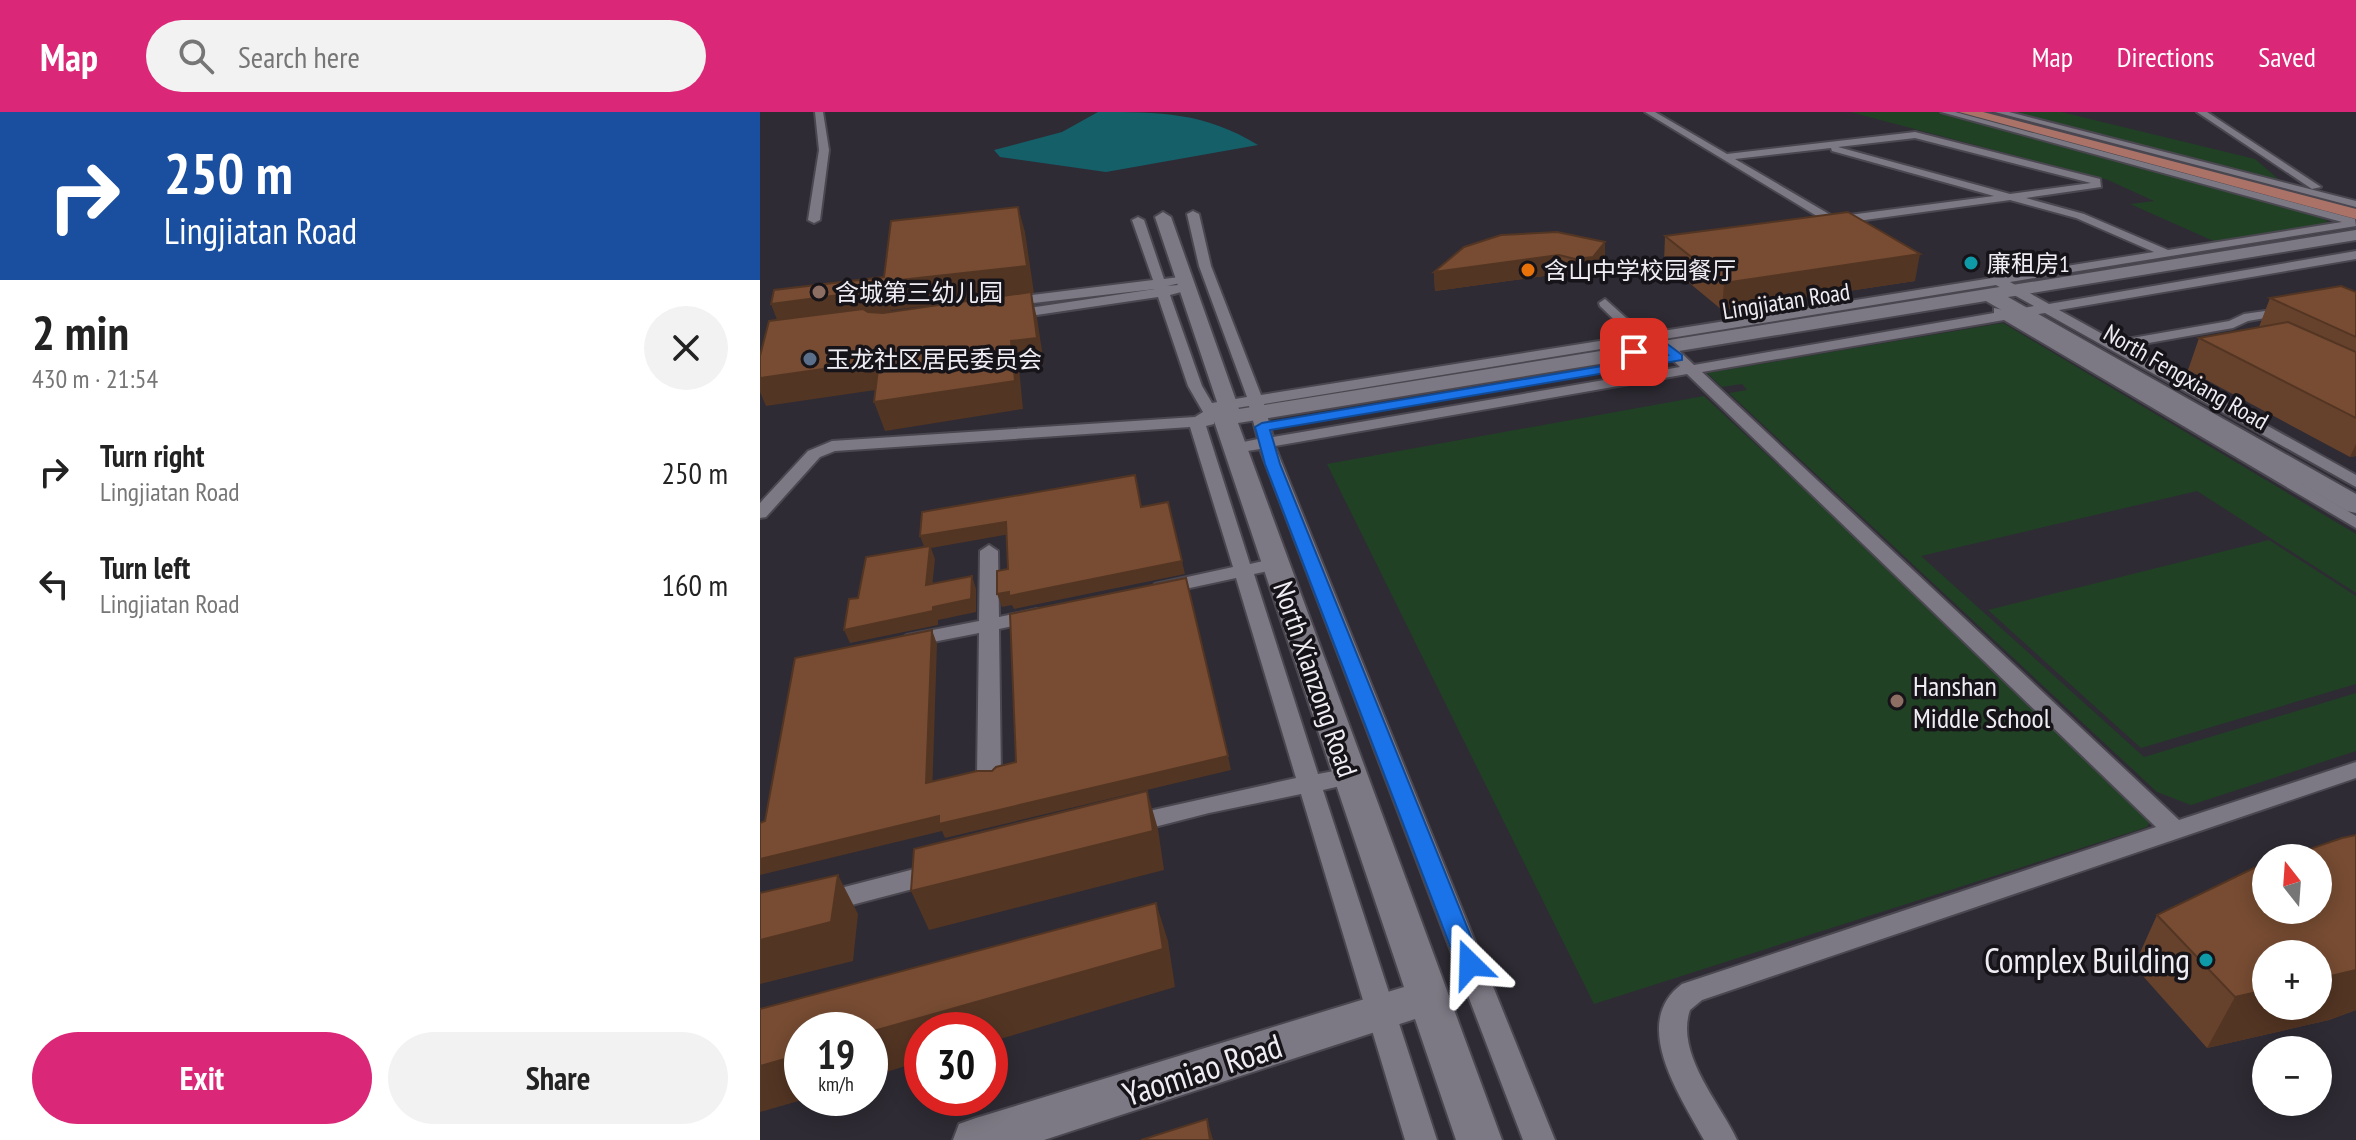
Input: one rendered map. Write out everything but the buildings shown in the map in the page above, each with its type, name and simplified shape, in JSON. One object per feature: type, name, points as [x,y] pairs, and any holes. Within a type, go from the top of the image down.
[{"type":"main road","points":[[1966,112],[2354,207]]},
{"type":"main road","points":[[1980,112],[2354,207]]},
{"type":"main road","name":"North Xianzong Road","points":[[1163,217],[1237,422],[1259,568],[1350,776],[1479,1140]]},
{"type":"main road","name":"Lingjiatan Road","points":[[1237,422],[1677,358],[1990,297],[2356,235]]},
{"type":"main road","name":"Lingjiatan Road","points":[[1677,358],[1990,297],[2356,245]]},
{"type":"main road","name":"North Fengxiang Road","points":[[1990,297],[2356,505]]},
{"type":"main road","name":"Yaomiao Road","points":[[976,1140],[1429,997]]},
{"type":"street","points":[[814,220],[824,150],[819,112]]},
{"type":"street","points":[[1649,112],[1857,236]]},
{"type":"street","points":[[1945,112],[2356,223]]},
{"type":"street","points":[[1999,112],[2354,207]]},
{"type":"street","points":[[2201,112],[2313,186],[2354,207]]},
{"type":"street","points":[[1726,157],[1915,135],[2096,181],[2097,185],[1833,221]]},
{"type":"street","points":[[1824,146],[2080,216],[2185,262]]},
{"type":"street","points":[[1193,214],[1237,422],[1539,1140]]},
{"type":"street","points":[[1138,220],[1195,386],[1237,422]]},
{"type":"street","points":[[1990,297],[2167,254],[2356,223]]},
{"type":"street","points":[[760,513],[814,454],[832,446],[1237,422],[1643,340],[2356,255]]},
{"type":"street","points":[[996,310],[1188,284]]},
{"type":"street","points":[[1990,297],[2113,345],[2356,482]]},
{"type":"street","points":[[1990,297],[2356,523]]},
{"type":"street","points":[[1605,303],[1643,340],[1677,358],[2174,830]]},
{"type":"street","points":[[2086,350],[2240,328],[2244,318],[2300,308]]},
{"type":"street","points":[[989,551],[989,776]]},
{"type":"street","points":[[1138,593],[1259,568],[1310,784],[1421,1140]]},
{"type":"street","points":[[886,645],[1064,609]]},
{"type":"street","points":[[1721,1140],[1674,1050],[1672,1025],[1677,1005],[1692,992],[2356,770]]},
{"type":"street","points":[[1103,831],[1209,804],[1350,776]]},
{"type":"street","points":[[804,907],[967,866]]},
{"type":"green space","points":[[1850,112],[2061,112],[2255,159],[2329,223],[2218,243],[2130,204],[2154,201],[2108,180]]},
{"type":"green space","points":[[2003,323],[2356,534],[2356,593],[2197,491],[1921,556],[2144,757],[2356,693],[2356,751],[2191,805],[2157,792],[1729,393],[1747,390],[1742,384],[1722,387],[1707,373]]},
{"type":"green space","points":[[1704,396],[2153,815],[2147,827],[1594,1004],[1327,464]]},
{"type":"green space","points":[[2269,540],[2356,596],[2356,684],[2141,748],[1988,610]]},
{"type":"water","points":[[1098,112],[1181,116],[1219,126],[1258,145],[1106,172],[1000,157],[994,150],[1062,132]]},
{"type":"place","name":"廉租房1","points":[[1971,263]]},
{"type":"place","name":"含山中学校园餐厅","points":[[1528,270]]},
{"type":"place","name":"含城第三幼儿园","points":[[819,292]]},
{"type":"place","name":"玉龙社区居民委员会","points":[[810,359]]},
{"type":"place","name":"Hanshan Middle School","points":[[1897,701]]},
{"type":"place","name":"Complex Building","points":[[2206,960]]},
{"type":"route","points":[[1470,964],[1272,464],[1262,427],[1677,358],[1666,346],[1634,352]]}]
